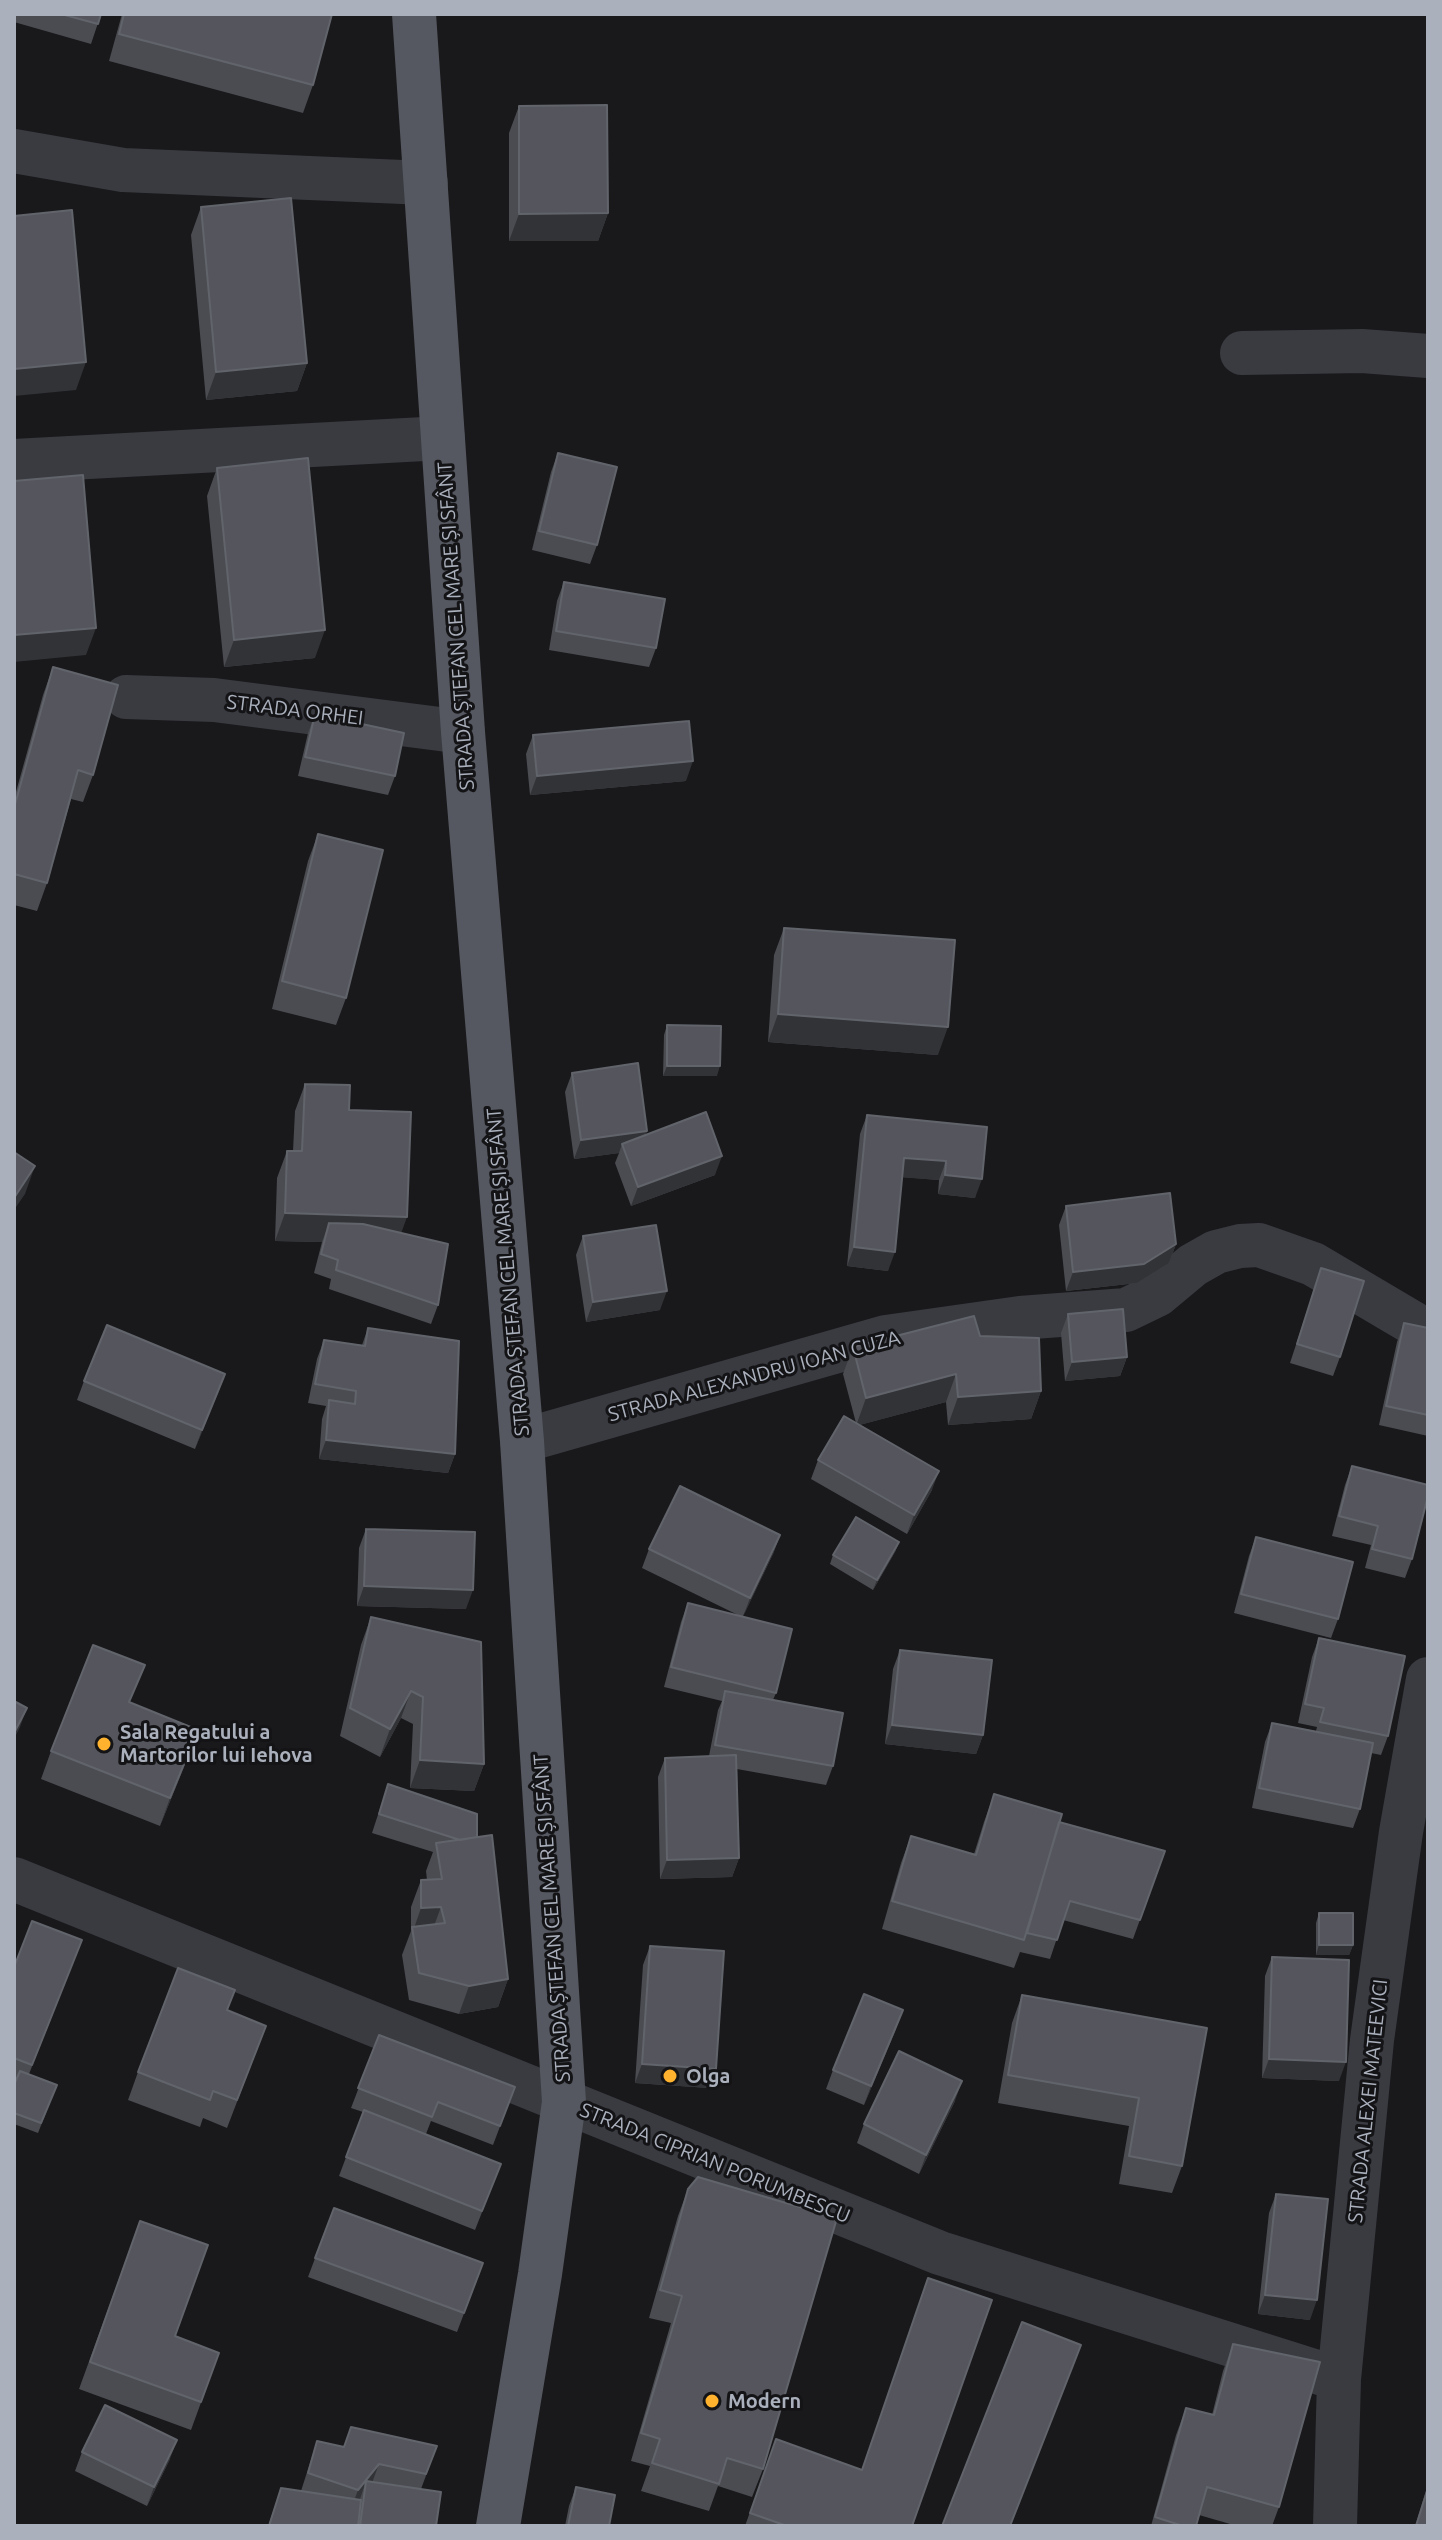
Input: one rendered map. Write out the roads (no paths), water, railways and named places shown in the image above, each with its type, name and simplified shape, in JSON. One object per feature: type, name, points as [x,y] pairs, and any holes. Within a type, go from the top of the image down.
[{"type":"main road","name":"STRADA ȘTEFAN CEL MARE ȘI SFÂNT","points":[[414,14],[463,732],[522,1441],[564,2102],[498,2526]]},
{"type":"street","points":[[14,151],[123,170],[426,183]]},
{"type":"street","points":[[1242,353],[1362,351],[1428,356]]},
{"type":"street","points":[[14,461],[443,438]]},
{"type":"street","name":"STRADA ORHEI","points":[[126,697],[214,700],[463,732]]},
{"type":"street","name":"STRADA ALEXANDRU IOAN CUZA","points":[[522,1441],[886,1337],[1020,1318],[1126,1310],[1157,1295],[1204,1258],[1240,1246],[1259,1245],[1313,1264],[1428,1332]]},
{"type":"street","name":"STRADA ALEXEI MATEEVICI","points":[[1335,2526],[1339,2379],[1372,2040],[1401,1832],[1428,1679]]},
{"type":"street","name":"STRADA CIPRIAN PORUMBESCU","points":[[14,1879],[940,2253],[1339,2379]]},
{"type":"place","name":"Sala Regatului a Martorilor lui Iehova","points":[[104,1744]]},
{"type":"place","name":"Olga","points":[[670,2076]]},
{"type":"place","name":"Modern","points":[[712,2401]]}]
